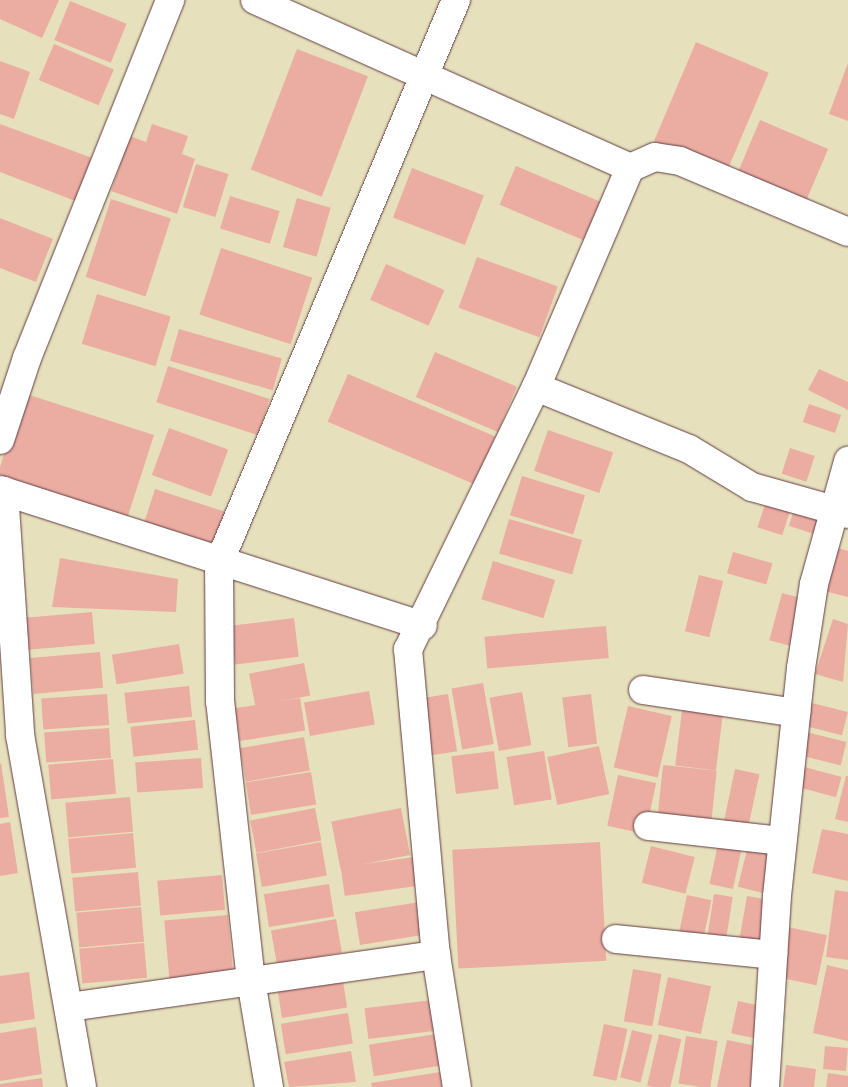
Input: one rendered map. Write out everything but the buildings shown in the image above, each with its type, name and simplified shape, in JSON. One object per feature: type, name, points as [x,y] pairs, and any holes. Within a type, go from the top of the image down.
[{"type":"street","points":[[0,440],[27,358],[170,0]]},
{"type":"street","points":[[255,0],[423,79],[630,168]]},
{"type":"street","points":[[269,1087],[251,981],[220,702],[219,563],[456,0]]},
{"type":"street","points":[[457,1087],[436,955],[406,665],[408,649],[423,626],[536,387],[630,168],[655,157],[680,161],[848,232]]},
{"type":"street","points":[[536,387],[689,449],[752,486],[840,512]]},
{"type":"street","points":[[765,1087],[772,955],[796,714],[814,584],[840,512],[848,460]]},
{"type":"street","points":[[82,1087],[70,1007],[20,735],[2,490],[219,563],[423,626]]},
{"type":"street","points":[[643,690],[796,714]]},
{"type":"street","points":[[648,826],[782,841]]},
{"type":"street","points":[[616,939],[772,955]]},
{"type":"street","points":[[70,1007],[436,955]]}]
